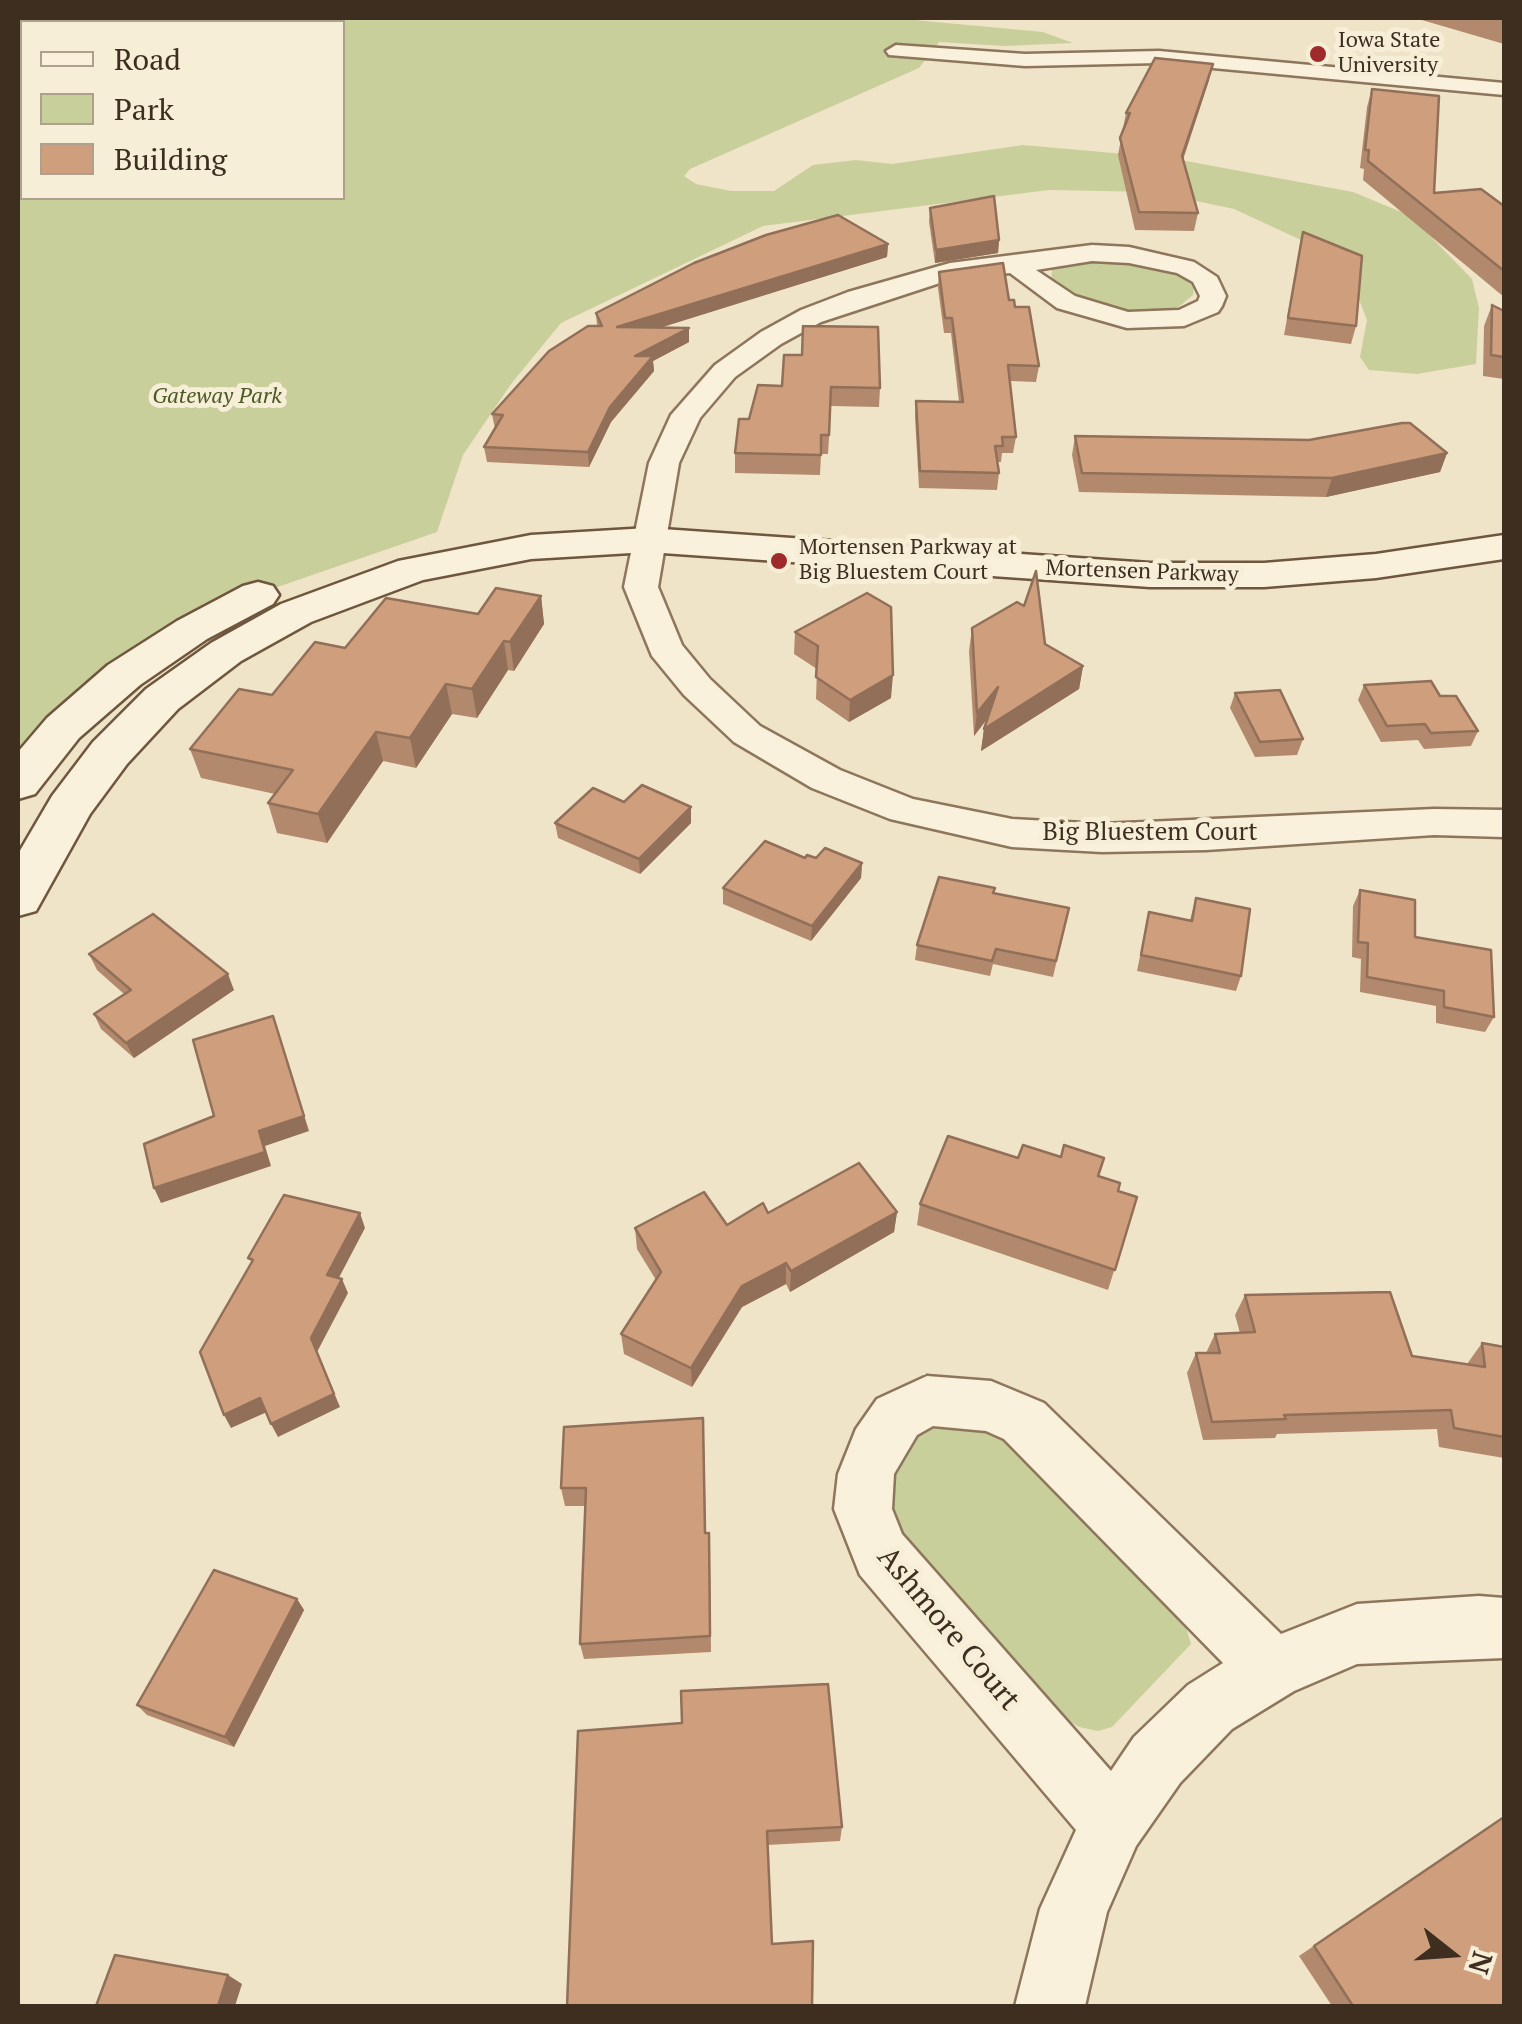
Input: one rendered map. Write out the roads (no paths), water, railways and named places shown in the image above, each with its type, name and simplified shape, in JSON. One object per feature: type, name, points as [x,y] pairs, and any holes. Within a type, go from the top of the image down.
[{"type":"street","points":[[896,52],[1025,60],[1160,57],[1504,89]]},
{"type":"street","name":"Big Bluestem Court","points":[[1017,266],[1066,302],[1127,320],[1184,318],[1210,306],[1213,296],[1212,287],[1204,278],[1185,266],[1130,254],[1092,253],[1017,266],[950,271],[912,280],[811,316],[725,371],[686,415],[664,463],[641,586],[665,648],[697,687],[747,734],[826,779],[904,810],[1012,833],[1102,838],[1206,836],[1434,822],[1504,824]]},
{"type":"street","name":"Mortensen Parkway","points":[[18,783],[63,728],[124,675],[192,630],[266,591],[437,532],[522,517],[1052,542],[1245,545],[1358,536],[1504,512]]},
{"type":"street","name":"Mortensen Parkway","points":[[18,898],[69,807],[110,753],[162,699],[240,644],[296,613],[413,570],[651,525],[1150,575],[1264,574],[1376,566],[1504,547]]},
{"type":"street","name":"Ashmore Court","points":[[1113,1823],[881,1554],[869,1532],[863,1509],[866,1474],[876,1448],[896,1417],[927,1401],[961,1401],[992,1406],[1024,1421],[1272,1669]]},
{"type":"street","points":[[1050,2006],[1074,1910],[1113,1823],[1157,1760],[1210,1707],[1272,1669],[1356,1634],[1479,1626],[1504,1628]]},
{"type":"waterway","points":[[37,20],[42,18]]},
{"type":"place","name":"Iowa State University","points":[[1318,54]]},
{"type":"place","name":"Mortensen Parkway at Big Bluestem Court","points":[[779,561]]},
{"type":"park label","name":"Gateway Park","points":[[217,397]]}]
